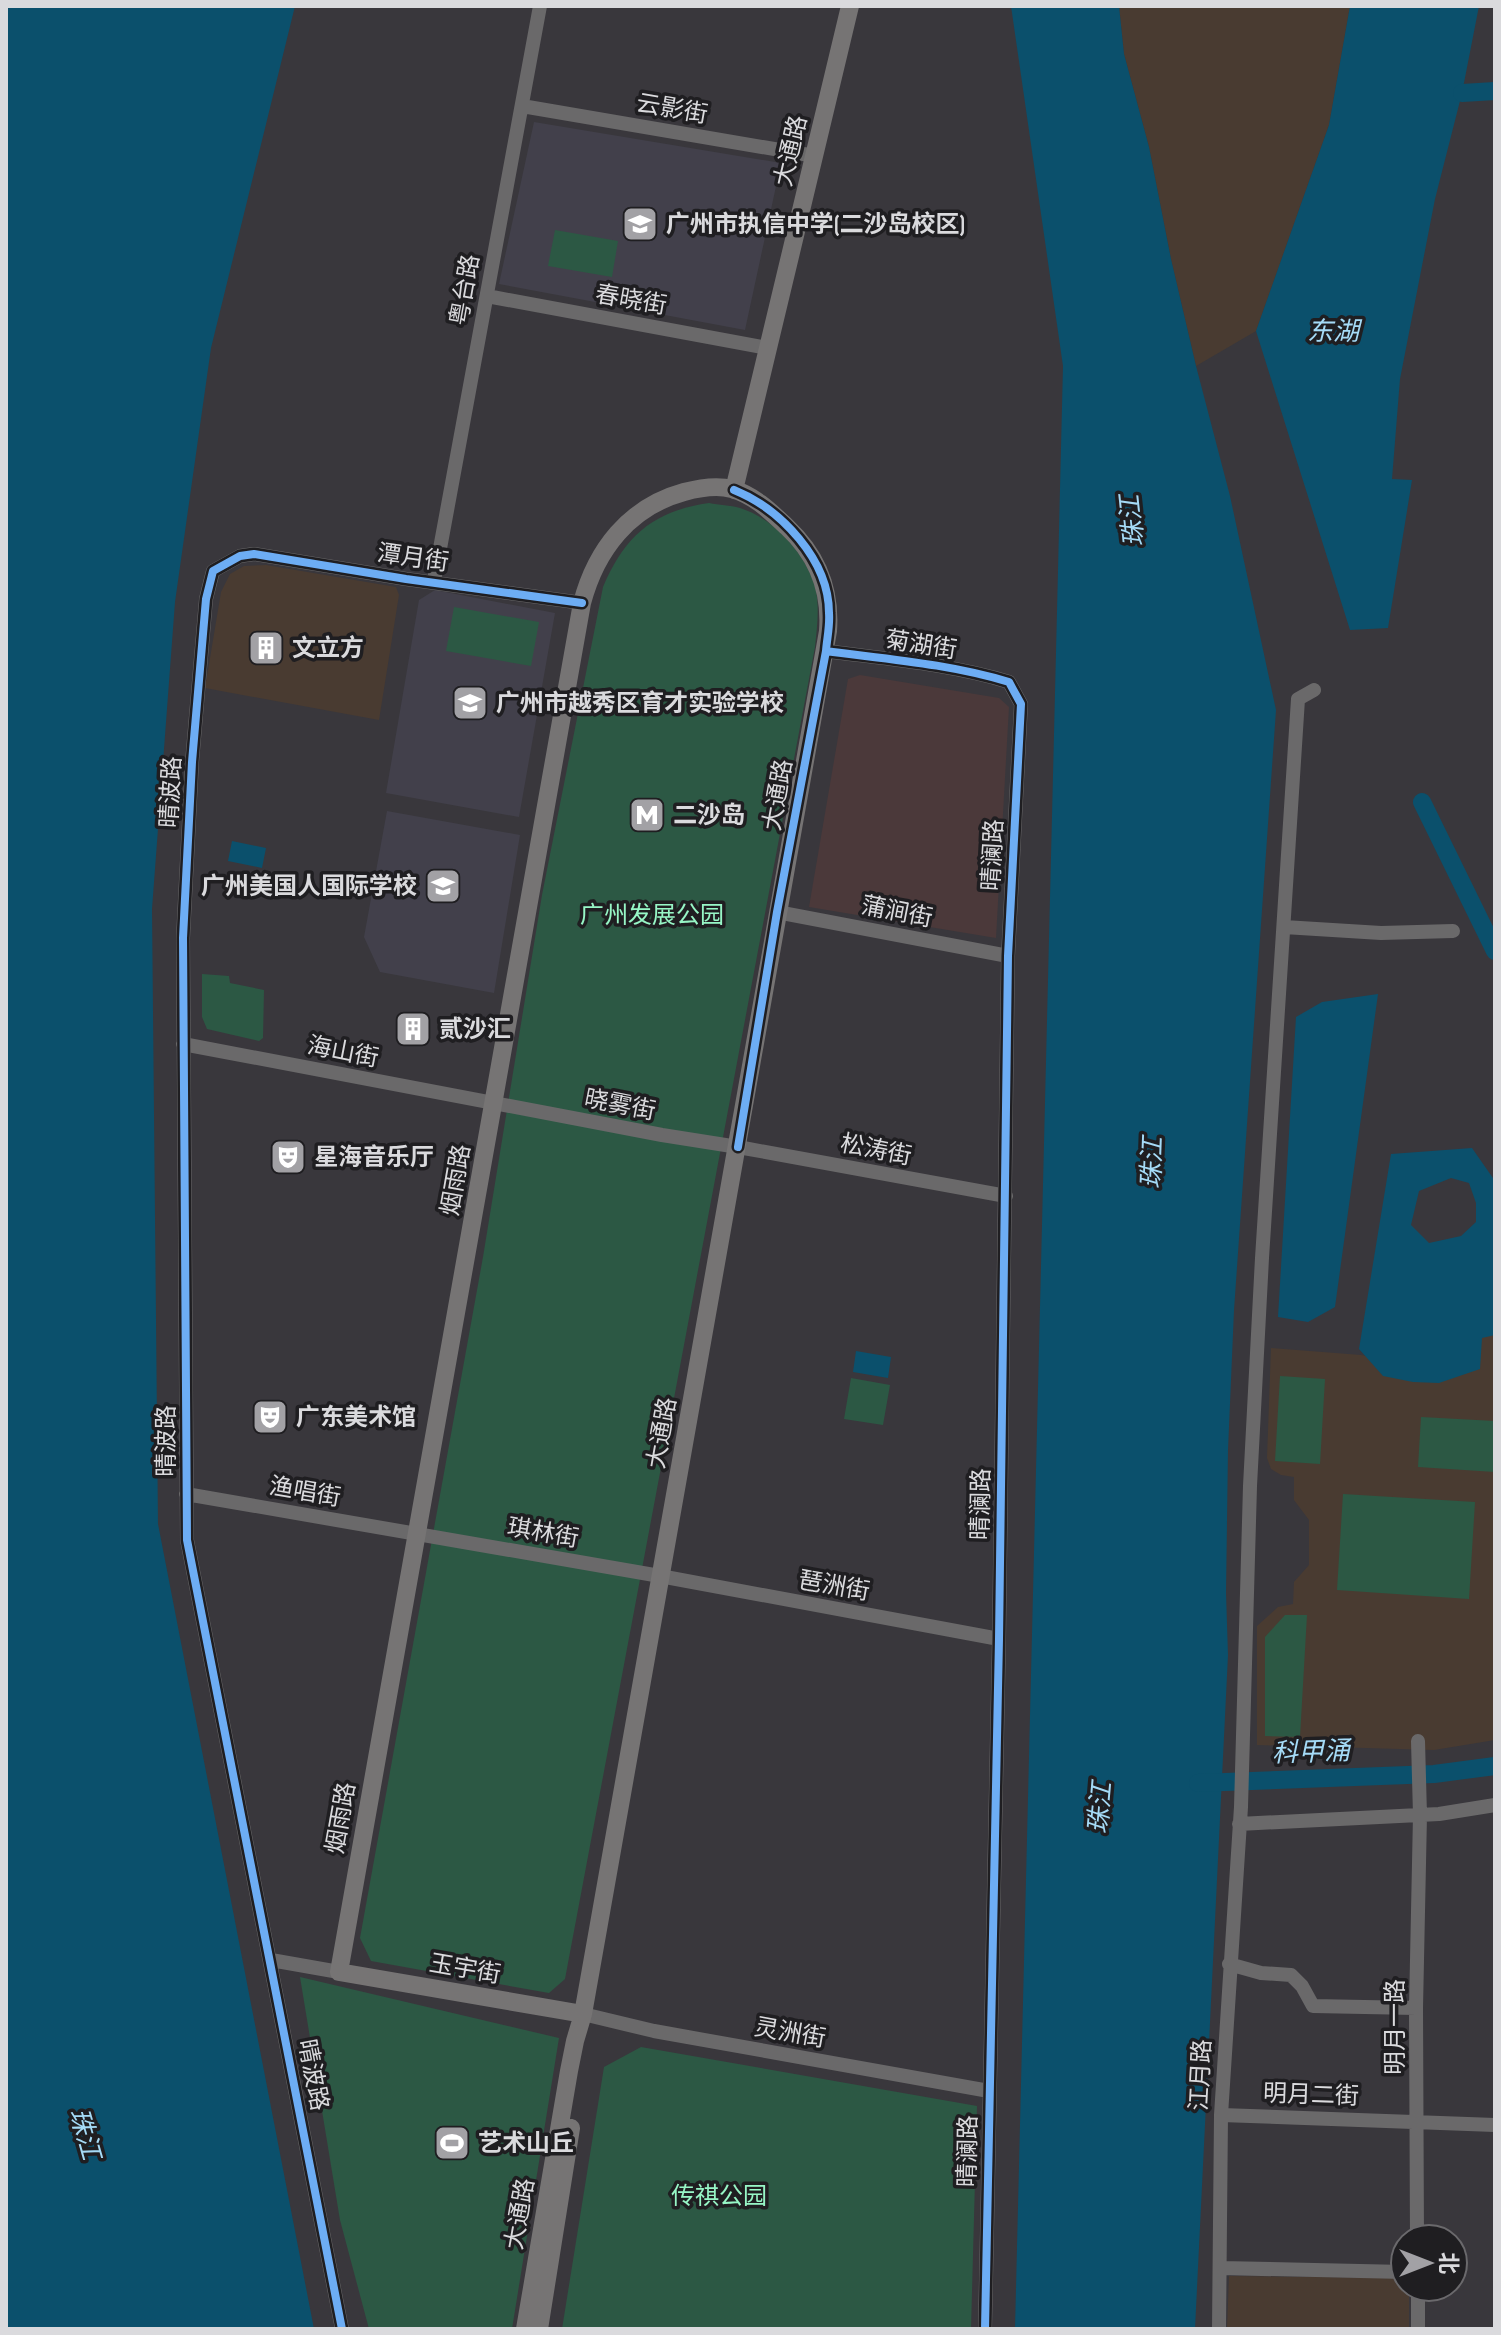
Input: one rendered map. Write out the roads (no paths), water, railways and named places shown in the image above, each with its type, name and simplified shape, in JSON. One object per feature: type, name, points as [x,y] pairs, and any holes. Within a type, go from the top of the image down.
[{"type":"main road","name":"大通路","points":[[809,155],[838,6]]},
{"type":"main road","name":"大通路","points":[[525,2329],[826,651],[828,597],[813,557],[772,513],[747,495],[728,489],[809,155],[850,6]]},
{"type":"main road","name":"烟雨路","points":[[339,1972],[582,603],[591,571],[602,552],[636,514],[676,495],[728,489]]},
{"type":"main road","name":"玉宇街","points":[[339,1972],[583,2014]]},
{"type":"main road","name":"大通路","points":[[539,2329],[585,2042],[583,2014]]},
{"type":"street","name":"粤台路","points":[[434,581],[540,6]]},
{"type":"street","name":"云影街","points":[[522,106],[809,155]]},
{"type":"street","name":"春晓街","points":[[487,296],[763,347]]},
{"type":"street","name":"潭月街","points":[[240,556],[254,554],[582,603]]},
{"type":"street","name":"晴波路","points":[[240,556],[213,571],[206,599],[191,777],[183,938],[187,1540],[342,2329]]},
{"type":"street","name":"菊湖街","points":[[826,651],[936,666],[1009,682]]},
{"type":"street","name":"晴澜路","points":[[985,2329],[999,1639],[1008,956],[1021,704],[1009,682]]},
{"type":"street","name":"江月路","points":[[1219,2329],[1221,2115],[1244,1746],[1255,1384],[1298,699],[1314,690]]},
{"type":"street","name":"蒲涧街","points":[[777,912],[1008,956]]},
{"type":"street","points":[[1284,927],[1381,933],[1453,931]]},
{"type":"street","name":"海山街","points":[[183,1044],[494,1103]]},
{"type":"street","name":"晓雾街","points":[[494,1103],[738,1147]]},
{"type":"street","name":"松涛街","points":[[738,1147],[1006,1196]]},
{"type":"street","name":"渔唱街","points":[[186,1494],[417,1533]]},
{"type":"street","name":"琪林街","points":[[417,1533],[660,1576]]},
{"type":"street","name":"琶洲街","points":[[660,1576],[999,1639]]},
{"type":"street","name":"明月一路","points":[[1417,2223],[1418,1741]]},
{"type":"street","points":[[1239,1824],[1420,1815],[1495,1805]]},
{"type":"street","points":[[271,1960],[339,1972]]},
{"type":"street","points":[[1229,1964],[1261,1973],[1291,1975],[1302,1986],[1313,2006],[1416,2008]]},
{"type":"street","name":"灵洲街","points":[[583,2014],[654,2031],[989,2091]]},
{"type":"street","name":"明月二街","points":[[1221,2115],[1495,2125]]},
{"type":"street","points":[[1220,2268],[1389,2272]]},
{"type":"street","points":[[1418,2303],[1418,2329]]},
{"type":"water","name":"珠江","points":[[6,6],[295,6],[211,348],[175,602],[152,909],[158,1524],[314,2329],[6,2329]]},
{"type":"water","name":"珠江","points":[[1011,6],[1119,6],[1124,54],[1149,147],[1196,366],[1230,496],[1276,710],[1234,1310],[1228,1450],[1228,1655],[1195,2329],[1015,2329],[1063,366]]},
{"type":"water","name":"东湖","points":[[1350,6],[1479,6],[1462,93],[1435,199],[1400,379],[1392,479],[1412,480],[1388,628],[1350,630],[1256,331],[1329,125]]},
{"type":"water","points":[[232,841],[266,848],[262,868],[228,861]]},
{"type":"water","points":[[1378,994],[1335,1307],[1308,1322],[1278,1317],[1296,1017],[1322,1002]]},
{"type":"water","points":[[1472,1148],[1495,1181],[1495,1335],[1482,1338],[1480,1369],[1439,1383],[1383,1376],[1359,1349],[1391,1154]],"holes":[[[1451,1178],[1469,1183],[1476,1203],[1476,1222],[1461,1236],[1429,1243],[1411,1225],[1419,1191]]]},
{"type":"water","points":[[856,1351],[891,1357],[888,1378],[853,1372]]},
{"type":"waterway","points":[[1462,93],[1495,91]]},
{"type":"waterway","points":[[1422,802],[1495,951]]},
{"type":"waterway","name":"科甲涌","points":[[1198,1783],[1434,1774],[1495,1766]]},
{"type":"place","name":"广州市执信中学(二沙岛校区)","points":[[640,224]]},
{"type":"place","name":"文立方","points":[[266,648]]},
{"type":"place","name":"广州市越秀区育才实验学校","points":[[470,703]]},
{"type":"place","name":"二沙岛","points":[[647,815]]},
{"type":"place","name":"广州美国人国际学校","points":[[443,886]]},
{"type":"place","name":"贰沙汇","points":[[413,1029]]},
{"type":"place","name":"星海音乐厅","points":[[288,1157]]},
{"type":"place","name":"广东美术馆","points":[[270,1417]]},
{"type":"place","name":"艺术山丘","points":[[452,2143]]},
{"type":"park label","name":"广州发展公园","points":[[652,915]]},
{"type":"park label","name":"传祺公园","points":[[719,2196]]}]
